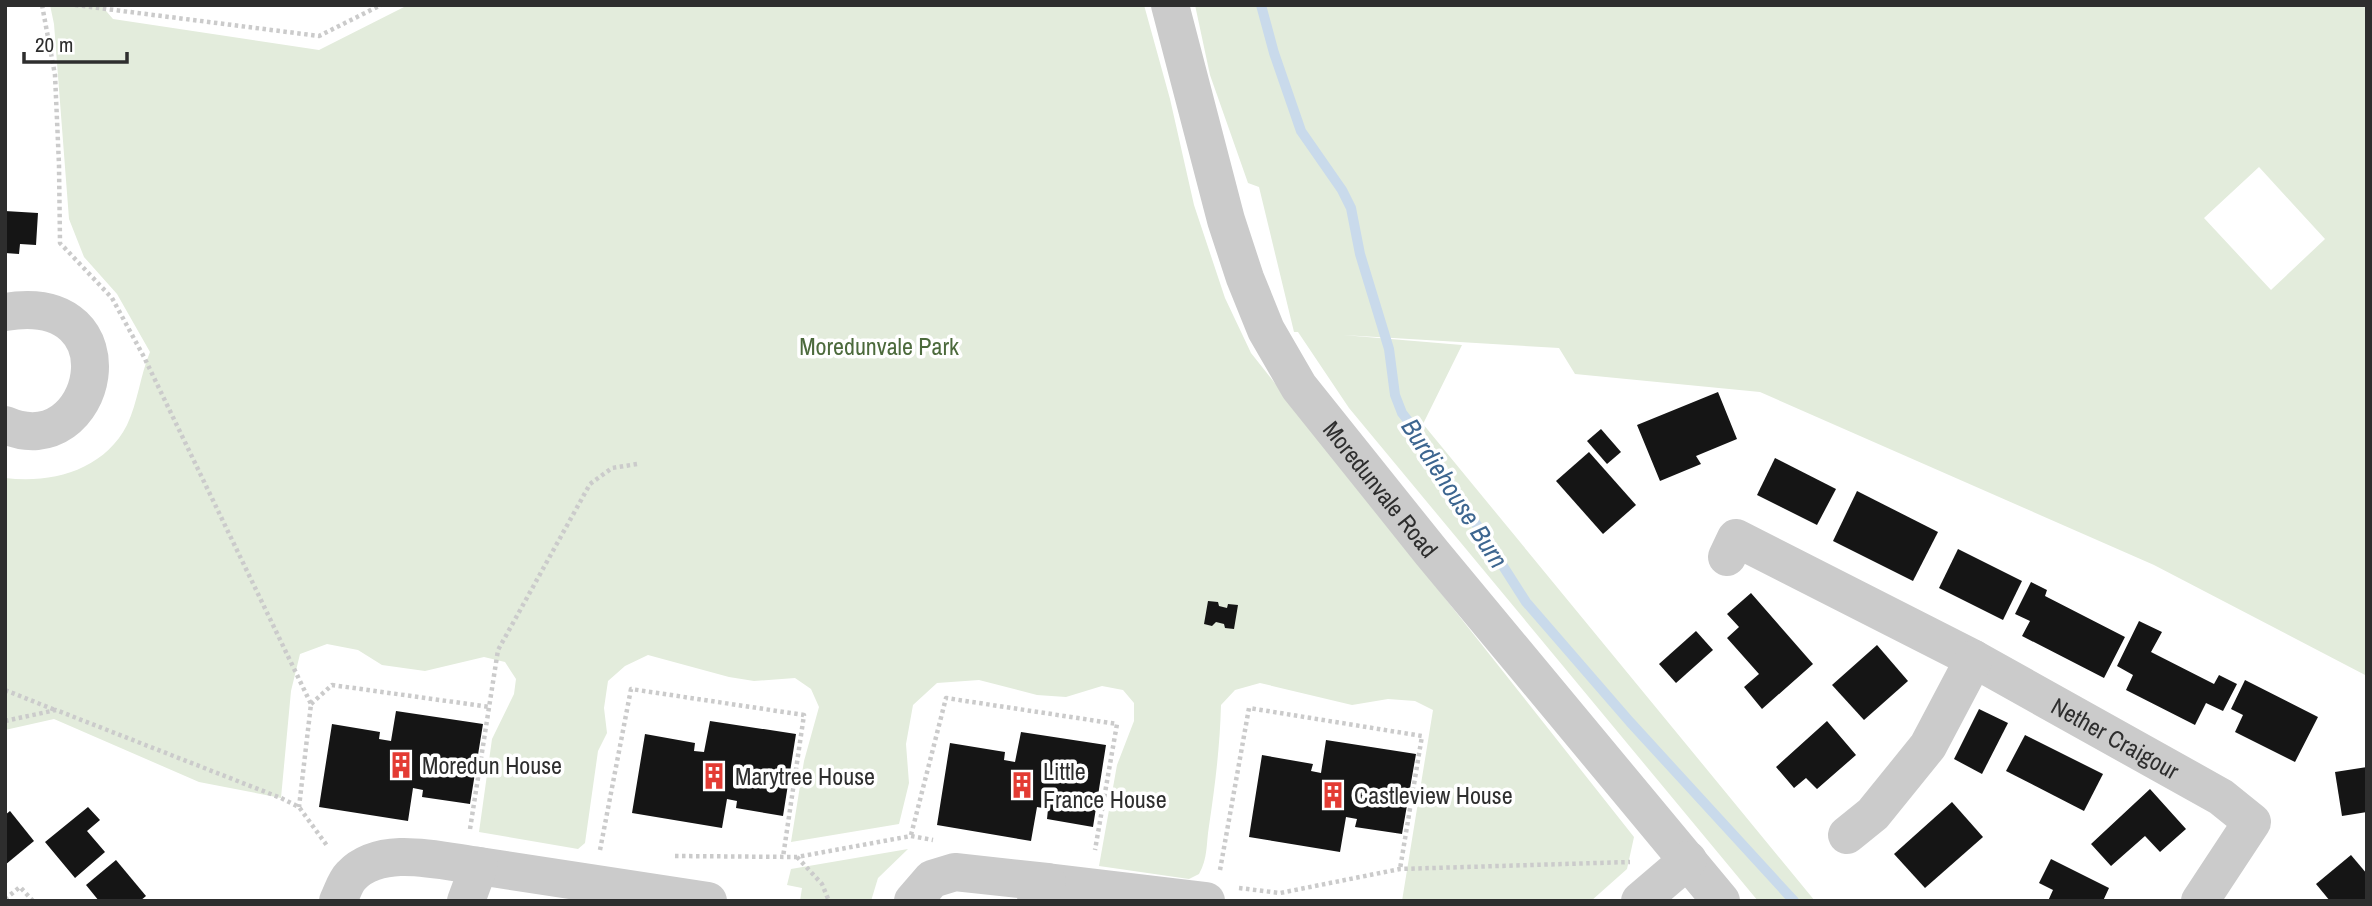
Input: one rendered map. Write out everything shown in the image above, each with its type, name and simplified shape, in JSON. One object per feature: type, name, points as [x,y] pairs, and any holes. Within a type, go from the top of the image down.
[{"type":"street","name":"Moredunvale Road","points":[[1170,5],[1226,220],[1245,278],[1266,330],[1299,387],[1721,901]]},
{"type":"street","points":[[5,312],[32,308],[56,314],[75,328],[87,345],[92,363],[90,382],[84,399],[61,422],[34,431],[18,431],[5,425]]},
{"type":"street","name":"Nether Craigour","points":[[1727,557],[1736,538],[1974,659],[2221,797],[2260,811],[2200,901]]},
{"type":"street","points":[[1848,837],[1873,814],[1928,746],[1974,659]]},
{"type":"street","points":[[344,889],[370,862],[395,856],[468,877],[708,901]]},
{"type":"street","points":[[1640,901],[1688,860]]},
{"type":"street","points":[[913,901],[932,879],[955,872],[1042,891],[1213,886]]},
{"type":"path","points":[[42,5],[55,75],[60,165],[60,243],[112,298],[144,357],[311,704],[299,807],[344,889]]},
{"type":"path","points":[[75,5],[319,36],[381,5]]},
{"type":"path","points":[[116,5],[121,11]]},
{"type":"path","points":[[468,877],[468,842],[498,650],[590,484],[612,468],[637,464]]},
{"type":"path","points":[[311,704],[332,685],[489,708]]},
{"type":"path","points":[[599,856],[631,689],[804,715],[783,856]]},
{"type":"path","points":[[5,691],[299,807]]},
{"type":"path","points":[[911,835],[946,698],[1117,724],[1095,855]]},
{"type":"path","points":[[1213,886],[1249,708],[1422,736],[1400,869]]},
{"type":"path","points":[[5,722],[56,710]]},
{"type":"path","points":[[797,857],[822,884],[829,901]]},
{"type":"path","points":[[5,899],[20,887],[33,901]]},
{"type":"green space","name":"Moredunvale Park","points":[[50,5],[101,5],[113,19],[319,50],[408,5],[1144,5],[1170,99],[1194,205],[1225,298],[1251,353],[1634,837],[1627,869],[1591,901],[1402,901],[1433,710],[1415,701],[1388,699],[1352,705],[1260,683],[1235,690],[1221,705],[1217,766],[1205,857],[1199,874],[1189,879],[1099,866],[1117,765],[1134,721],[1134,703],[1123,690],[1102,686],[1066,697],[1037,695],[979,680],[937,683],[913,705],[906,744],[909,783],[899,824],[791,842],[804,761],[819,707],[811,689],[795,678],[754,681],[648,655],[625,666],[608,681],[604,708],[607,733],[598,751],[585,843],[578,849],[479,832],[492,739],[514,694],[516,679],[505,662],[484,657],[425,671],[382,665],[358,650],[327,644],[300,654],[291,691],[281,798],[199,782],[54,719],[5,730],[5,478],[41,479],[58,476],[75,471],[105,453],[127,425],[150,352],[117,294],[84,257],[69,219],[54,24]]},
{"type":"green space","points":[[1195,5],[2367,5],[2367,676],[2154,565],[1760,392],[1575,374],[1559,348],[1343,335],[1462,345],[1423,424],[1815,901],[1758,901],[1349,408],[1298,332],[1294,332],[1259,187],[1248,183],[1210,75]],"holes":[[[2259,167],[2325,239],[2271,290],[2204,218]]]},
{"type":"green space","points":[[908,849],[878,878],[871,901],[800,901],[802,888],[787,885],[791,869]]},
{"type":"building","points":[[5,211],[38,213],[36,245],[20,244],[19,254],[5,253]]},
{"type":"building","points":[[1718,392],[1737,439],[1696,456],[1701,464],[1660,481],[1637,425]]},
{"type":"building","points":[[1601,429],[1621,452],[1607,464],[1587,441]]},
{"type":"building","points":[[1589,452],[1636,505],[1603,534],[1556,481]]},
{"type":"building","points":[[1775,458],[1836,489],[1817,525],[1757,495]]},
{"type":"building","points":[[1857,491],[1938,532],[1913,581],[1833,541]]},
{"type":"building","points":[[1958,549],[2022,581],[2003,620],[1939,588]]},
{"type":"building","points":[[2031,582],[2047,590],[2045,596],[2125,637],[2104,678],[2022,636],[2030,621],[2015,614]]},
{"type":"building","points":[[1751,593],[1813,664],[1762,709],[1744,687],[1759,674],[1727,638],[1739,627],[1727,614]]},
{"type":"building","points":[[1208,601],[1218,602],[1219,606],[1227,608],[1228,604],[1238,605],[1234,629],[1225,628],[1224,624],[1216,622],[1212,626],[1204,624]]},
{"type":"building","points":[[2139,621],[2162,632],[2151,652],[2214,684],[2219,675],[2237,684],[2223,711],[2206,703],[2195,725],[2126,690],[2133,675],[2117,666]]},
{"type":"building","points":[[1696,631],[1713,650],[1676,683],[1659,664]]},
{"type":"building","points":[[1877,645],[1908,681],[1864,720],[1832,685]]},
{"type":"building","points":[[2245,680],[2318,717],[2295,762],[2235,732],[2243,715],[2231,709]]},
{"type":"building","points":[[1979,709],[2008,723],[1982,774],[1954,759]]},
{"type":"building","name":"Moredun House","points":[[396,711],[483,724],[470,804],[422,797],[423,790],[413,788],[408,821],[319,807],[332,724],[380,732],[379,739],[391,741]]},
{"type":"building","name":"Marytree House","points":[[710,721],[796,734],[783,816],[736,808],[737,801],[727,799],[722,828],[632,813],[645,734],[695,743],[694,751],[704,752]]},
{"type":"building","points":[[1827,721],[1856,755],[1817,789],[1806,778],[1794,788],[1776,767]]},
{"type":"building","name":"Little France House","points":[[1021,732],[1106,745],[1093,827],[1047,819],[1048,809],[1037,807],[1031,841],[937,825],[950,743],[1005,752],[1004,760],[1015,762]]},
{"type":"building","points":[[2025,735],[2103,774],[2084,811],[2006,771]]},
{"type":"building","name":"Castleview House","points":[[1326,740],[1416,754],[1402,834],[1355,827],[1357,819],[1346,817],[1340,852],[1249,837],[1262,755],[1313,764],[1311,771],[1321,773]]},
{"type":"building","points":[[2367,767],[2367,812],[2342,816],[2335,772]]},
{"type":"building","points":[[2150,789],[2186,829],[2160,852],[2145,836],[2111,866],[2091,844]]},
{"type":"building","points":[[1952,802],[1983,837],[1925,888],[1894,854]]},
{"type":"building","points":[[88,807],[100,820],[87,831],[105,852],[75,878],[45,842]]},
{"type":"building","points":[[10,811],[34,841],[5,865],[5,815]]},
{"type":"building","points":[[2351,855],[2367,874],[2367,901],[2330,901],[2316,884]]},
{"type":"building","points":[[2051,859],[2109,888],[2103,901],[2048,901],[2053,890],[2039,883]]},
{"type":"building","points":[[116,860],[146,896],[140,901],[99,901],[86,885]]},
{"type":"waterway","name":"Burdiehouse Burn","points":[[1261,5],[1274,53],[1301,131],[1342,190],[1351,208],[1360,254],[1389,349],[1395,395],[1402,413],[1420,436],[1526,602],[1630,722],[1794,901]]},
{"type":"place","name":"Moredun House","points":[[401,765]]},
{"type":"place","name":"Marytree House","points":[[714,776]]},
{"type":"place","name":"Little France House","points":[[1022,785]]},
{"type":"place","name":"Castleview House","points":[[1333,795]]}]
